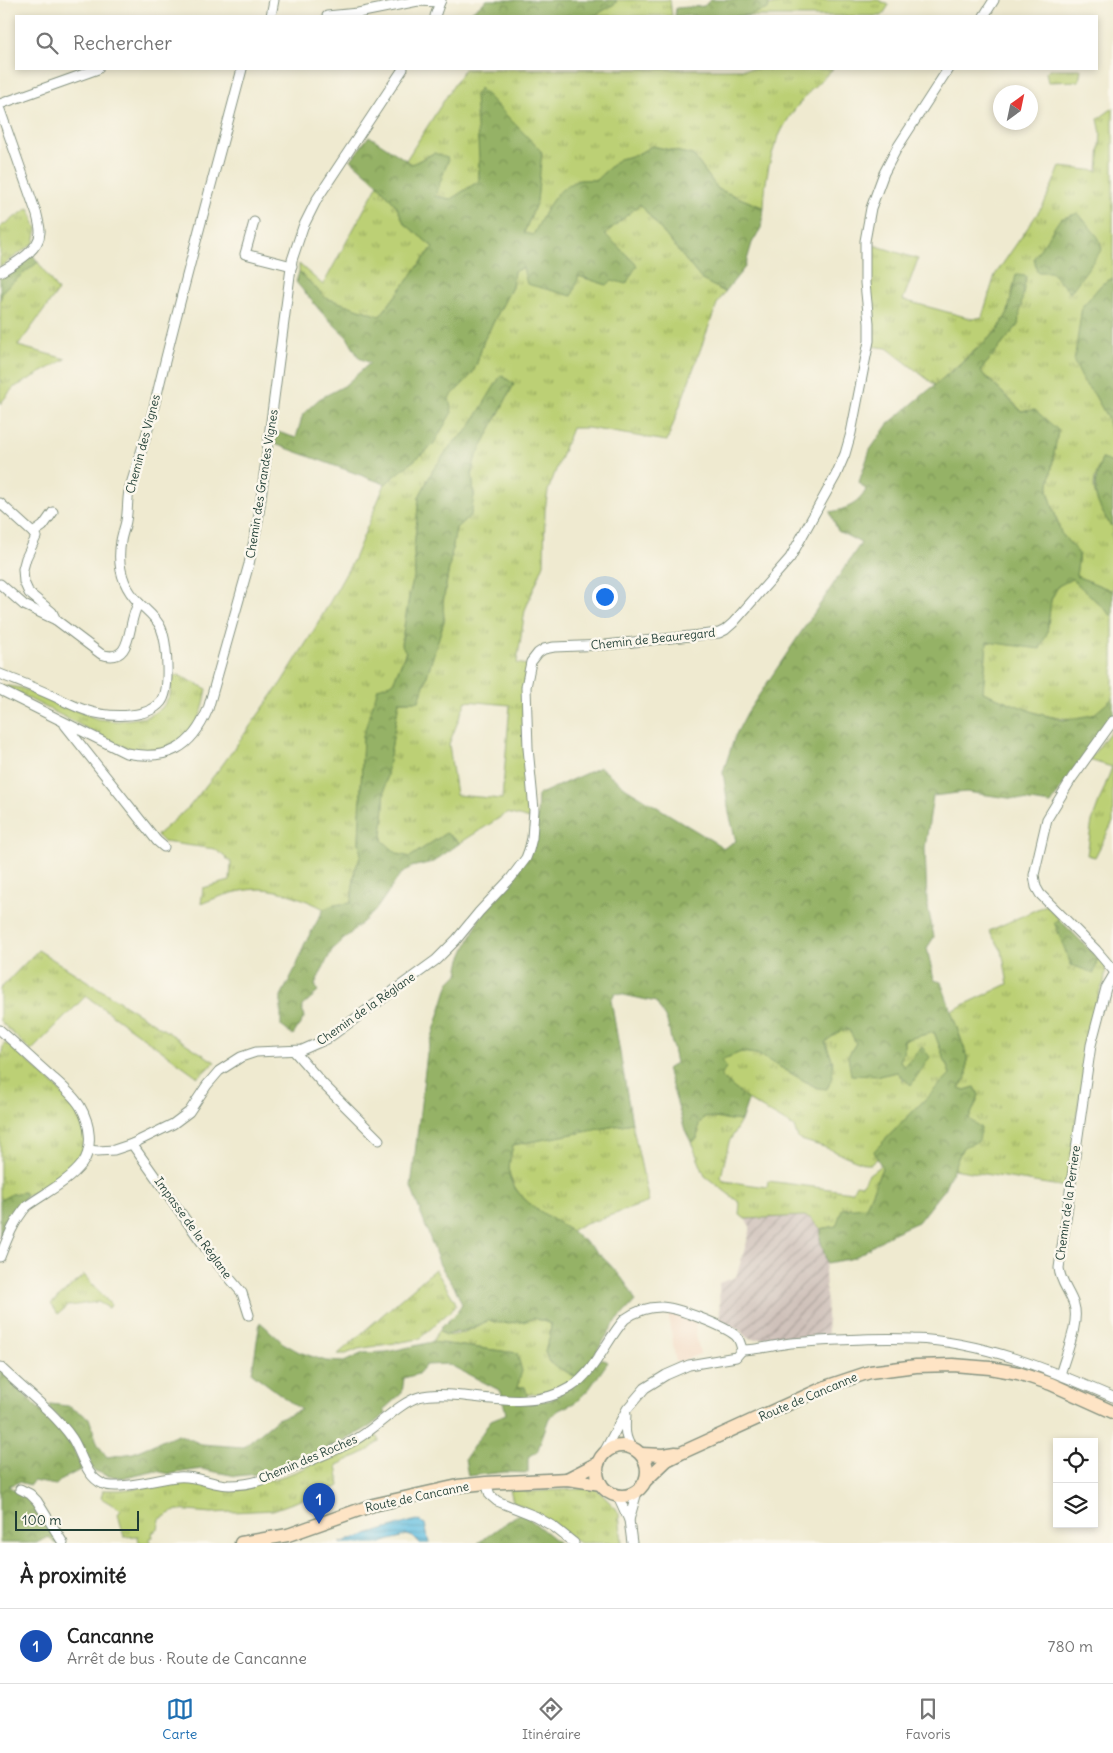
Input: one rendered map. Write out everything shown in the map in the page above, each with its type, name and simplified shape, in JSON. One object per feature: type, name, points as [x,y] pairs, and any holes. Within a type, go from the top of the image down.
[{"type":"main road","name":"Route de Cancanne","points":[[646,1480],[668,1460],[680,1453],[828,1386],[870,1372],[916,1366],[953,1365],[990,1368],[1018,1373],[1051,1384],[1113,1412]]},
{"type":"main road","points":[[622,1446],[636,1451],[646,1462],[646,1480],[637,1492],[628,1496],[611,1494],[601,1484],[597,1470],[601,1459],[612,1448],[622,1446]]},
{"type":"main road","name":"Route de Cancanne","points":[[636,1451],[663,1455],[680,1453]]},
{"type":"main road","name":"Route de Cancanne","points":[[567,1479],[601,1459]]},
{"type":"main road","name":"Route de Cancanne","points":[[241,1543],[288,1535],[372,1504],[458,1486],[486,1482],[567,1479],[601,1484]]},
{"type":"street","points":[[271,15],[274,0]]},
{"type":"street","points":[[985,15],[994,0]]},
{"type":"street","points":[[337,15],[418,2],[440,1],[435,15]]},
{"type":"street","points":[[0,104],[95,70]]},
{"type":"street","name":"Chemin des Vignes","points":[[0,674],[88,711],[129,715],[143,713],[161,702],[167,686],[164,643],[161,629],[156,620],[127,589],[121,572],[120,547],[126,521],[129,492],[151,416],[242,70]]},
{"type":"street","name":"Chemin des Grandes Vignes","points":[[0,690],[112,747],[126,753],[143,756],[158,756],[169,753],[189,741],[203,723],[249,564],[257,529],[292,266],[303,227],[318,199],[401,70]]},
{"type":"street","name":"Chemin de Beauregard","points":[[534,810],[525,706],[528,671],[535,656],[544,649],[554,647],[605,645],[725,630],[746,609],[790,558],[797,546],[836,475],[851,433],[869,340],[865,283],[865,241],[871,208],[884,173],[897,148],[947,70]]},
{"type":"street","points":[[0,110],[37,215],[40,232],[34,247],[0,272]]},
{"type":"street","points":[[254,222],[245,254],[292,266]]},
{"type":"street","points":[[0,503],[33,532],[36,537],[26,558],[24,582],[32,597],[52,612],[56,620]]},
{"type":"street","points":[[33,532],[43,526],[53,512]]},
{"type":"street","points":[[0,584],[24,605],[56,620],[101,654],[113,656],[118,655],[126,647],[133,613],[139,603]]},
{"type":"street","points":[[1113,721],[1072,778],[1046,819],[1034,875],[1036,887],[1040,894],[1096,950],[1113,970]]},
{"type":"street","points":[[63,723],[164,848]]},
{"type":"street","name":"Chemin de la Réglane","points":[[88,1150],[98,1152],[114,1150],[132,1144],[182,1118],[192,1108],[213,1077],[240,1057],[256,1052],[294,1052],[311,1047],[327,1039],[436,960],[511,878],[526,858],[532,838],[534,810]]},
{"type":"street","name":"Chemin de la Perriere","points":[[1060,1375],[1075,1328],[1076,1314],[1062,1282],[1059,1268],[1091,1045],[1106,988],[1113,976]]},
{"type":"street","points":[[0,1030],[66,1090],[80,1106],[88,1128],[88,1150],[82,1164],[67,1179],[22,1211],[0,1257]]},
{"type":"street","points":[[294,1052],[379,1140]]},
{"type":"street","name":"Impasse de la Réglane","points":[[132,1144],[212,1257],[242,1293],[249,1315]]},
{"type":"street","name":"Chemin des Roches","points":[[0,1367],[67,1431],[90,1473],[103,1484],[119,1486],[186,1476],[212,1483],[239,1485],[268,1479],[354,1441],[371,1431],[410,1401],[419,1397],[452,1395],[516,1401],[546,1397],[561,1392],[572,1386],[583,1376],[625,1319],[645,1309],[660,1307],[682,1310],[734,1334],[740,1341],[742,1350]]},
{"type":"street","points":[[601,1459],[627,1409],[645,1388],[666,1375],[689,1365],[734,1358],[739,1356],[742,1350],[790,1343],[886,1339],[928,1340],[981,1349],[1060,1375],[1113,1397]]},
{"type":"street","points":[[627,1409],[626,1441],[636,1451]]},
{"type":"street","points":[[486,1482],[490,1495],[497,1501],[535,1516],[554,1527],[574,1543]]},
{"type":"street","points":[[20,1489],[30,1494],[36,1501],[63,1543]]},
{"type":"street","points":[[629,1520],[637,1492]]},
{"type":"street","points":[[618,1496],[629,1520],[632,1543]]},
{"type":"shaded area","points":[[804,1216],[810,1218],[821,1229],[820,1239],[827,1263],[825,1270],[828,1336],[752,1339],[741,1331],[720,1321],[719,1283],[736,1277],[750,1232],[750,1226],[745,1219]]},
{"type":"shaded area","points":[[668,1312],[696,1321],[695,1329],[700,1354],[676,1363]]},
{"type":"green space","points":[[487,0],[616,0],[616,3],[596,15],[467,15]]},
{"type":"green space","points":[[616,0],[670,0],[672,15],[596,15],[616,3]]},
{"type":"green space","points":[[710,0],[770,0],[768,9],[748,15],[675,15],[676,8],[704,6]]},
{"type":"green space","points":[[797,0],[878,0],[889,5],[883,15],[721,15]]},
{"type":"green space","points":[[463,70],[832,70],[803,99],[791,114],[782,130],[769,165],[764,208],[718,189],[693,155],[652,146],[636,155],[619,159],[596,180],[578,180],[549,205],[533,236],[524,233],[537,201],[541,152],[479,158],[479,181],[451,199],[434,197],[448,161],[434,153],[412,164],[406,160]]},
{"type":"green space","points":[[1048,70],[1081,70],[1079,81],[1048,82],[1046,72]]},
{"type":"green space","points":[[480,88],[542,152],[537,201],[524,233],[533,235],[555,196],[569,185],[579,180],[596,180],[619,159],[636,155],[652,146],[693,155],[718,189],[764,208],[761,228],[752,243],[745,267],[725,292],[702,280],[640,204],[605,234],[637,265],[626,284],[612,280],[607,285],[579,276],[572,296],[527,284],[523,268],[514,271],[512,287],[484,340],[472,374],[449,398],[452,412],[433,445],[385,484],[275,444],[278,432],[296,438],[303,414],[319,399],[344,386],[370,363],[359,358],[347,337],[322,313],[296,282],[299,272],[326,298],[380,316],[433,247],[404,223],[397,207],[378,184],[351,160],[369,136],[412,164],[434,153],[447,157],[448,161],[435,196],[451,199],[479,181],[475,96]]},
{"type":"green space","points":[[1113,108],[1113,278],[1102,284],[1082,307],[1077,346],[1085,384],[1094,394],[1107,417],[1113,442],[1113,463],[1102,459],[1095,477],[1094,488],[1099,505],[1110,525],[1113,525],[1113,533],[1111,534],[1113,539],[1113,591],[1076,576],[1079,554],[1061,533],[1048,491],[1058,430],[1022,411],[980,371],[1018,325],[1016,276],[1008,312],[998,330],[935,385],[887,348],[870,346],[867,249],[877,246],[918,259],[903,300],[973,319],[982,317],[995,275],[1044,204],[1060,167],[1098,171],[1101,133],[1098,119]]},
{"type":"green space","points":[[378,184],[397,207],[404,223],[433,247],[380,316],[326,298],[299,272],[299,264],[323,285]]},
{"type":"green space","points":[[640,204],[702,280],[725,292],[717,304],[667,441],[588,428],[572,428],[548,491],[545,510],[544,564],[525,610],[517,663],[527,665],[523,701],[523,725],[530,819],[507,813],[460,843],[446,833],[410,857],[398,854],[382,841],[385,786],[399,701],[419,701],[444,621],[443,603],[456,528],[474,496],[472,471],[475,459],[514,384],[501,376],[468,430],[452,444],[433,470],[419,497],[414,549],[415,573],[401,644],[406,651],[393,683],[363,736],[359,843],[361,855],[355,870],[351,903],[333,905],[324,909],[293,896],[261,889],[230,894],[201,904],[203,888],[230,881],[231,862],[215,849],[164,842],[157,835],[189,807],[223,764],[281,683],[313,632],[354,559],[385,484],[433,445],[449,398],[472,374],[484,340],[512,287],[514,271],[523,268],[572,296],[578,276],[607,285],[612,279],[637,265],[604,234]],"holes":[[[466,701],[510,705],[502,799],[456,795],[449,744]]]},
{"type":"green space","points":[[29,208],[37,229],[34,243],[0,267],[0,227]]},
{"type":"green space","points":[[1078,213],[1098,237],[1102,249],[1070,293],[1051,272],[1037,272],[1034,258],[1060,219]]},
{"type":"green space","points":[[32,254],[38,262],[3,290],[0,300],[0,275]]},
{"type":"green space","points":[[38,262],[58,291],[18,346],[66,359],[13,388],[0,404],[0,300],[3,290]]},
{"type":"green space","points":[[1016,275],[1026,276],[1018,325],[980,371],[1021,411],[1035,410],[1058,430],[1048,491],[1061,533],[1079,554],[1076,576],[1113,591],[1113,617],[1072,579],[1058,586],[1051,600],[1047,633],[1040,649],[987,642],[983,692],[1036,713],[1063,720],[1093,715],[1113,698],[1113,715],[1051,804],[966,792],[933,796],[925,848],[927,902],[934,937],[927,948],[934,980],[941,982],[967,1056],[967,1076],[959,1088],[965,1090],[975,1087],[979,1095],[969,1119],[981,1128],[979,1141],[963,1147],[944,1189],[918,1222],[893,1233],[854,1258],[827,1263],[820,1239],[821,1229],[836,1226],[842,1209],[866,1207],[882,1168],[874,1151],[950,1074],[934,1032],[904,1040],[904,1050],[900,1061],[904,1067],[922,1047],[930,1057],[911,1085],[897,1072],[878,1076],[851,1075],[848,1056],[856,1043],[849,1030],[838,1032],[825,1042],[833,1065],[832,1076],[827,1089],[817,1088],[757,1054],[741,1052],[721,1060],[726,1067],[721,1077],[748,1100],[741,1121],[704,1117],[699,1124],[697,1139],[691,1142],[685,1130],[667,1069],[676,1063],[667,1021],[656,1002],[615,993],[611,1000],[632,1123],[513,1145],[509,1174],[516,1190],[528,1203],[574,1233],[615,1270],[631,1291],[635,1301],[614,1324],[594,1356],[576,1377],[550,1363],[545,1351],[551,1324],[534,1318],[523,1322],[498,1323],[489,1320],[467,1330],[446,1335],[439,1330],[458,1311],[462,1304],[455,1288],[440,1265],[411,1187],[427,1053],[449,983],[458,974],[461,959],[480,917],[511,883],[536,835],[538,795],[600,767],[626,788],[724,848],[736,841],[729,813],[723,772],[735,736],[747,713],[861,543],[838,531],[830,512],[851,506],[863,495],[866,490],[859,482],[870,450],[888,424],[998,330],[1008,312]]},
{"type":"green space","points":[[1113,278],[1113,442],[1107,417],[1094,394],[1085,384],[1074,362],[1082,307],[1102,284]]},
{"type":"green space","points":[[501,375],[514,384],[475,459],[472,471],[474,496],[471,515],[456,528],[443,602],[444,621],[419,701],[399,701],[385,786],[382,840],[398,854],[410,857],[446,833],[460,843],[433,862],[411,867],[400,875],[375,911],[332,950],[315,984],[318,992],[302,1006],[304,1018],[293,1035],[281,1026],[281,996],[297,965],[304,945],[324,909],[333,905],[351,903],[355,870],[361,855],[359,843],[363,736],[378,688],[393,683],[406,652],[401,645],[415,573],[414,549],[419,497],[433,470],[452,444],[468,430]]},
{"type":"green space","points":[[1102,459],[1113,463],[1113,525],[1110,525],[1097,500],[1095,486]]},
{"type":"green space","points":[[1072,578],[1113,617],[1113,699],[1092,715],[1064,718],[1036,713],[983,692],[987,642],[1047,633],[1051,600],[1058,586]]},
{"type":"green space","points":[[178,675],[207,689],[200,716],[193,728],[176,744],[154,750],[129,748],[117,744],[2,685],[21,688],[97,719],[117,721],[147,717],[162,708],[170,695],[172,677]]},
{"type":"green space","points":[[1113,728],[1113,822],[1095,857],[1087,855],[1092,821],[1112,767],[1089,760]]},
{"type":"green space","points":[[1046,905],[1059,919],[1054,922],[1098,958],[1106,967],[1104,983],[1100,990],[1090,1028],[1066,1187],[953,1169],[963,1147],[969,1119],[979,1095],[975,1087],[965,1090],[959,1088],[967,1076],[967,1056],[951,1011],[1008,984],[1002,951],[989,931]]},
{"type":"green space","points":[[1059,919],[1098,958],[1094,973],[1071,965],[1054,922]]},
{"type":"green space","points":[[38,950],[215,1062],[198,1077],[86,996],[31,1051],[0,1021],[0,989]]},
{"type":"green space","points":[[849,1029],[856,1043],[848,1056],[878,1076],[897,1072],[904,1081],[904,1067],[900,1061],[904,1050],[904,1040],[934,1032],[950,1074],[874,1151],[878,1158],[871,1164],[865,1164],[824,1147],[798,1139],[794,1127],[748,1100],[721,1077],[721,1060],[741,1052],[757,1054],[817,1088],[833,1062],[825,1042],[838,1032]]},
{"type":"green space","points":[[4,1043],[37,1070],[67,1099],[81,1119],[86,1136],[81,1158],[67,1173],[26,1196],[24,1192],[0,1200],[0,1061]]},
{"type":"green space","points":[[704,1117],[741,1121],[729,1142],[721,1177],[724,1181],[767,1187],[768,1181],[852,1192],[856,1184],[862,1185],[868,1175],[881,1165],[882,1168],[866,1207],[836,1226],[821,1229],[810,1218],[804,1216],[745,1219],[739,1214],[740,1203],[705,1176],[691,1142],[697,1139],[699,1124]]},
{"type":"green space","points":[[632,1123],[649,1202],[577,1227],[571,1231],[541,1212],[522,1196],[515,1187],[510,1176],[509,1165],[513,1145]]},
{"type":"green space","points":[[24,1192],[26,1196],[0,1236],[0,1200],[12,1194]]},
{"type":"green space","points":[[435,1269],[455,1301],[456,1306],[419,1339],[338,1354]]},
{"type":"green space","points":[[84,1275],[111,1305],[109,1308],[98,1302],[68,1306],[58,1314],[51,1304]]},
{"type":"green space","points":[[534,1318],[551,1324],[545,1351],[550,1363],[576,1377],[559,1387],[547,1391],[527,1395],[525,1387],[517,1387],[517,1353],[432,1342],[439,1330],[445,1335],[456,1335],[489,1320],[511,1323]]},
{"type":"green space","points":[[260,1322],[283,1343],[299,1352],[326,1361],[344,1362],[363,1353],[387,1352],[432,1342],[517,1353],[522,1371],[517,1387],[525,1387],[529,1403],[551,1400],[601,1358],[608,1362],[589,1389],[576,1402],[559,1410],[549,1418],[537,1452],[528,1457],[528,1473],[505,1472],[468,1476],[465,1459],[491,1420],[506,1414],[501,1391],[448,1364],[426,1365],[418,1374],[404,1378],[402,1393],[383,1410],[386,1414],[369,1427],[298,1462],[267,1473],[236,1476],[201,1469],[170,1474],[156,1471],[125,1478],[108,1476],[93,1470],[85,1452],[49,1408],[50,1404],[68,1406],[89,1418],[98,1445],[107,1457],[133,1453],[178,1434],[201,1444],[243,1447],[277,1419],[301,1410],[252,1373]]},
{"type":"green space","points":[[0,1367],[71,1443],[82,1469],[61,1480],[56,1485],[33,1481],[30,1485],[19,1482],[8,1486],[32,1501],[61,1543],[54,1543],[49,1537],[36,1543],[0,1543]]},
{"type":"green space","points":[[374,1433],[380,1440],[369,1450],[337,1465],[340,1486],[273,1510],[211,1513],[177,1510],[160,1519],[158,1529],[152,1533],[153,1537],[150,1538],[150,1543],[139,1543],[138,1536],[124,1537],[118,1514],[121,1510],[101,1498],[103,1490],[121,1490],[184,1481],[224,1490],[241,1489],[304,1468]]},
{"type":"green space","points":[[519,1487],[524,1492],[596,1488],[619,1514],[622,1543],[579,1543],[555,1524],[513,1501],[510,1489]]},
{"type":"green space","points":[[521,1512],[559,1543],[478,1543]]},
{"type":"water","points":[[416,1520],[425,1524],[429,1543],[419,1543],[413,1537],[407,1535],[381,1543],[340,1543]]},
{"type":"place","name":"Cancanne","points":[[319,1524]]}]
